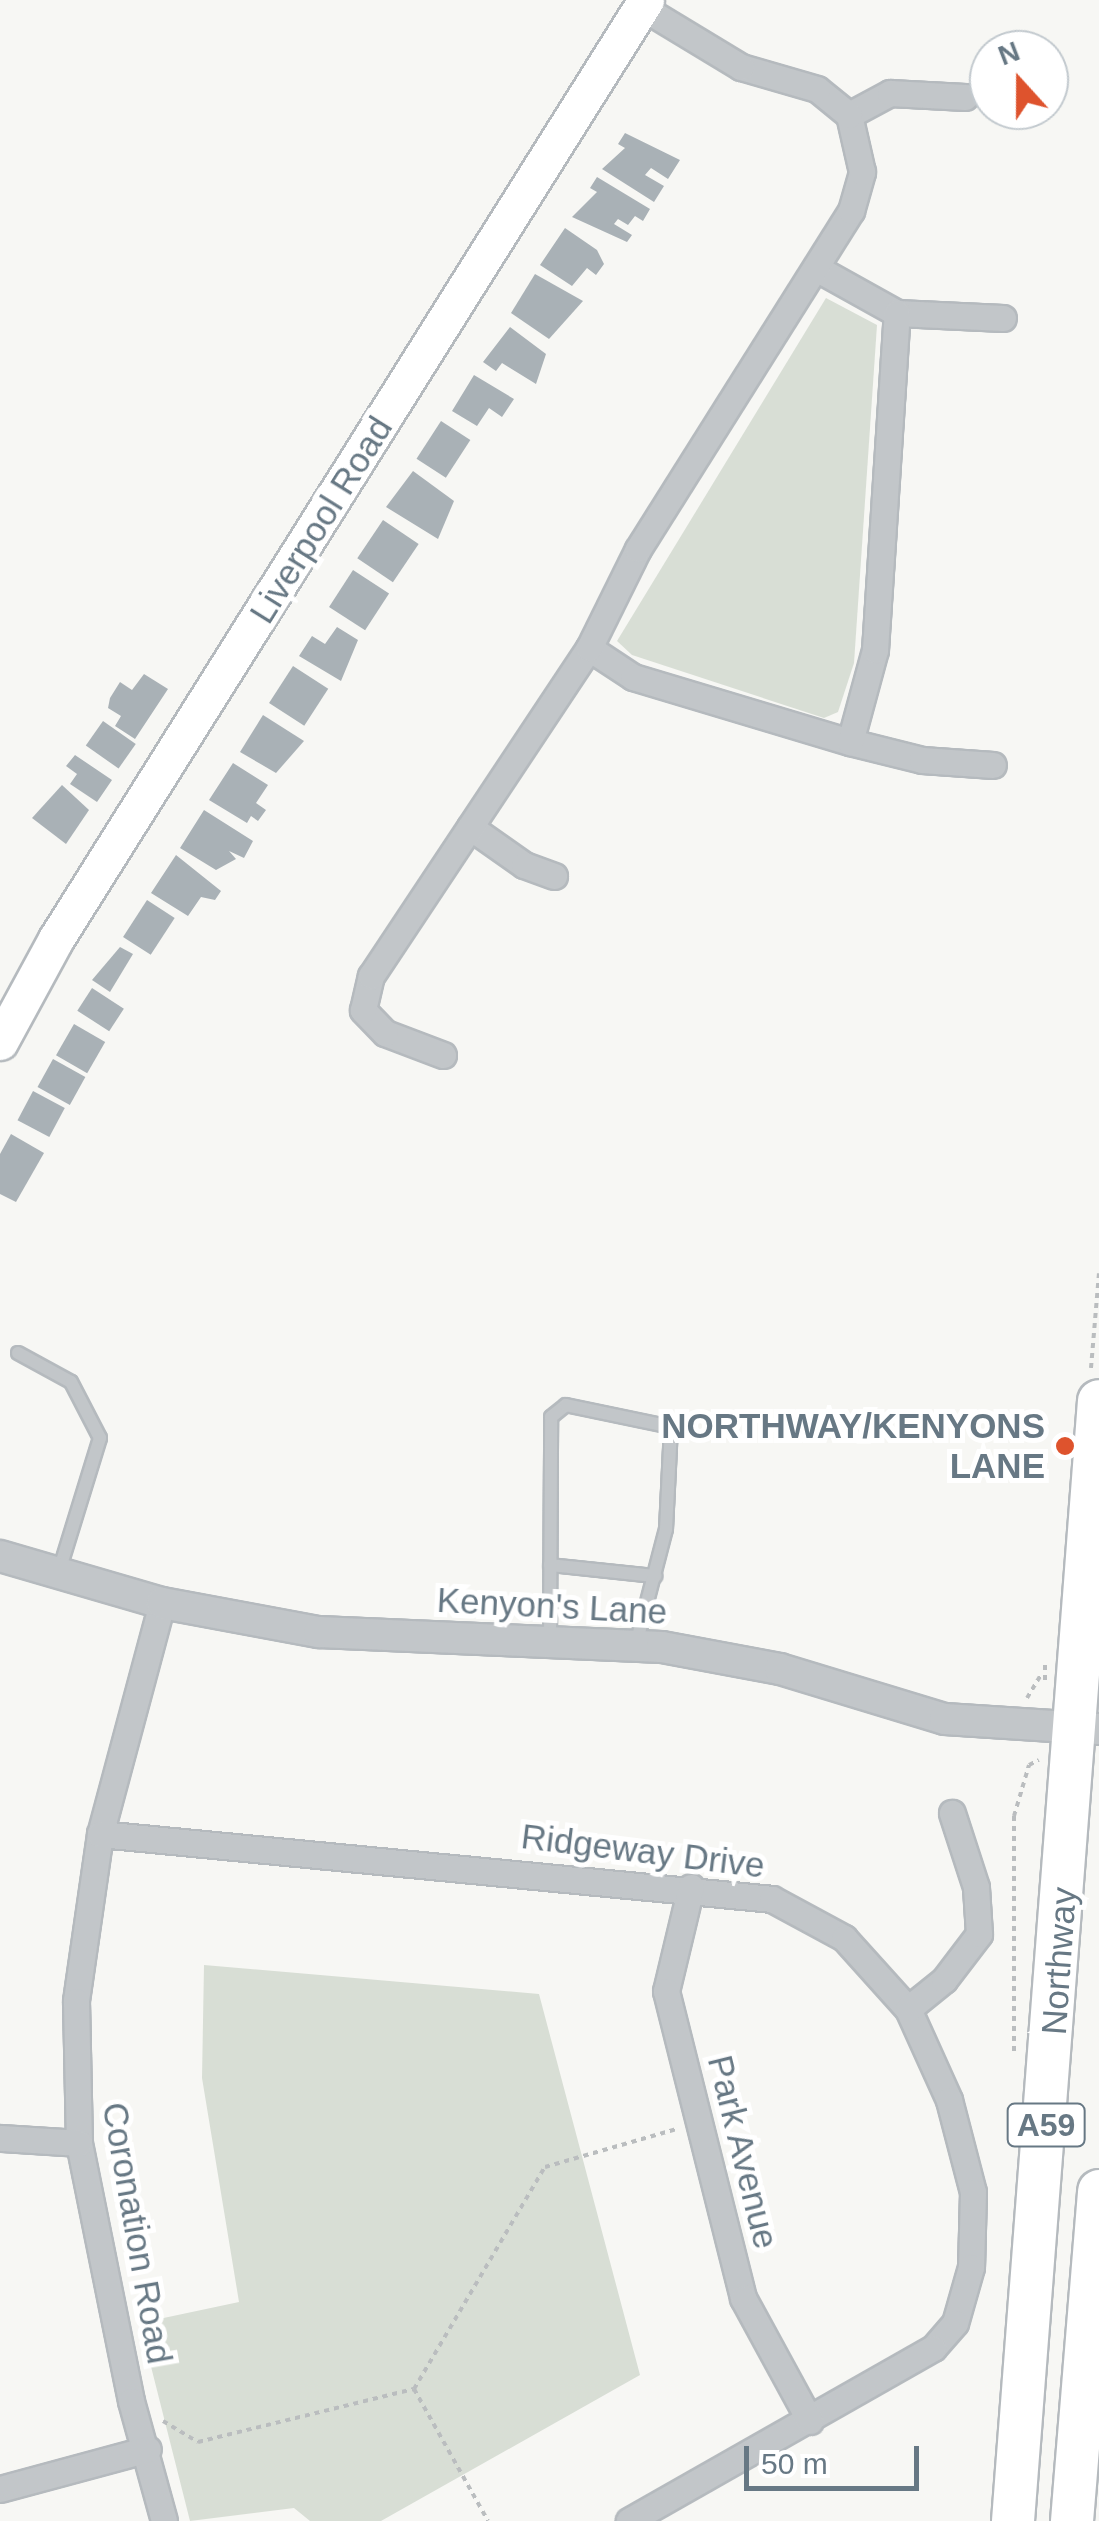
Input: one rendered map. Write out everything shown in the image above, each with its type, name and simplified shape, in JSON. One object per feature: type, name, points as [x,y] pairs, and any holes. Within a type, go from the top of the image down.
[{"type":"highway","name":"Northway","points":[[1012,2521],[1088,1728],[1099,1401]]},
{"type":"highway","name":"A59","points":[[1072,2521],[1099,2191]]},
{"type":"main road","name":"Liverpool Road","points":[[0,1042],[56,940],[644,4]]},
{"type":"street","points":[[442,1055],[385,1033],[364,1010],[370,976],[589,648],[638,548],[851,211],[862,172],[849,115],[817,89],[741,67],[644,4]]},
{"type":"street","points":[[849,115],[890,93],[965,97]]},
{"type":"street","points":[[816,268],[898,313],[1003,318]]},
{"type":"street","points":[[850,742],[875,650],[898,313]]},
{"type":"street","points":[[589,648],[633,677],[850,742],[922,760],[993,764]]},
{"type":"street","points":[[470,826],[524,865],[554,876]]},
{"type":"street","name":"Kenyon's Lane","points":[[0,1556],[162,1602],[320,1632],[636,1646],[780,1670],[945,1718],[1088,1728]]},
{"type":"street","name":"Coronation Road","points":[[162,1602],[100,1834],[76,2001],[79,2143],[131,2402],[148,2449],[164,2521]]},
{"type":"street","points":[[908,2009],[944,1980],[979,1934],[976,1886],[952,1813]]},
{"type":"street","name":"Ridgeway Drive","points":[[100,1834],[691,1887],[772,1899],[806,1914],[844,1938],[908,2009],[966,2155],[974,2242],[967,2296],[933,2348],[629,2521]]},
{"type":"street","name":"Park Avenue","points":[[691,1887],[666,1991],[743,2298],[810,2421]]},
{"type":"street","points":[[0,2138],[79,2143]]},
{"type":"street","points":[[0,2488],[148,2449]]},
{"type":"lane","points":[[18,1353],[72,1382],[100,1438],[58,1573]]},
{"type":"lane","points":[[550,1642],[551,1417],[566,1405],[671,1427],[666,1529],[636,1646]]},
{"type":"lane","points":[[550,1565],[656,1576]]},
{"type":"path","points":[[1029,1765],[1039,1760]]},
{"type":"path","points":[[131,2402],[198,2442],[414,2389],[545,2167],[699,2123]]},
{"type":"path","points":[[414,2389],[488,2521]]},
{"type":"shaded area","points":[[826,298],[877,325],[854,663],[838,712],[824,718],[632,655],[617,641]]},
{"type":"shaded area","points":[[204,1965],[539,1994],[640,2375],[381,2521],[310,2521],[294,2508],[190,2521],[140,2323],[239,2302],[202,2078]]},
{"type":"building","points":[[625,133],[680,160],[668,179],[651,168],[645,175],[664,186],[654,202],[602,169],[625,148],[618,144]]},
{"type":"building","points":[[597,177],[650,209],[643,221],[635,216],[628,225],[618,219],[614,224],[632,235],[627,242],[572,217],[597,192],[590,188]]},
{"type":"building","points":[[565,228],[597,250],[604,264],[596,275],[587,268],[572,286],[540,265]]},
{"type":"building","points":[[535,274],[583,301],[549,339],[511,313]]},
{"type":"building","points":[[510,327],[546,354],[536,384],[502,363],[496,371],[483,362]]},
{"type":"building","points":[[474,375],[514,399],[502,417],[489,408],[477,426],[452,411]]},
{"type":"building","points":[[441,421],[470,440],[446,478],[416,459]]},
{"type":"building","points":[[413,471],[454,501],[438,539],[386,507]]},
{"type":"building","points":[[383,520],[419,544],[393,582],[357,558]]},
{"type":"building","points":[[353,570],[389,593],[365,630],[329,607]]},
{"type":"building","points":[[337,627],[358,640],[341,681],[299,656],[312,636],[325,644]]},
{"type":"building","points":[[293,666],[328,689],[304,726],[269,703]]},
{"type":"building","points":[[144,674],[168,689],[135,739],[115,726],[121,716],[108,708],[120,682],[132,690]]},
{"type":"building","points":[[263,715],[304,741],[276,773],[240,752]]},
{"type":"building","points":[[103,721],[136,744],[119,769],[86,746]]},
{"type":"building","points":[[75,755],[112,780],[97,802],[70,784],[77,774],[66,766]]},
{"type":"building","points":[[233,763],[268,785],[256,803],[266,810],[258,821],[251,816],[247,823],[209,800]]},
{"type":"building","points":[[62,785],[89,810],[66,844],[32,818]]},
{"type":"building","points":[[204,810],[253,841],[244,858],[229,851],[236,859],[216,870],[180,848]]},
{"type":"building","points":[[176,855],[221,891],[215,900],[201,897],[188,916],[151,893]]},
{"type":"building","points":[[147,900],[175,918],[151,955],[123,937]]},
{"type":"building","points":[[120,947],[133,954],[110,992],[92,980]]},
{"type":"building","points":[[92,988],[124,1009],[109,1031],[77,1011]]},
{"type":"building","points":[[74,1024],[105,1042],[87,1073],[56,1055]]},
{"type":"building","points":[[53,1059],[85,1077],[70,1105],[37,1087]]},
{"type":"building","points":[[33,1091],[65,1108],[49,1137],[18,1120]]},
{"type":"building","points":[[11,1134],[44,1153],[16,1202],[0,1194],[0,1154]]},
{"type":"place","name":"NORTHWAY/KENYONS LANE","points":[[1065,1446]]}]
